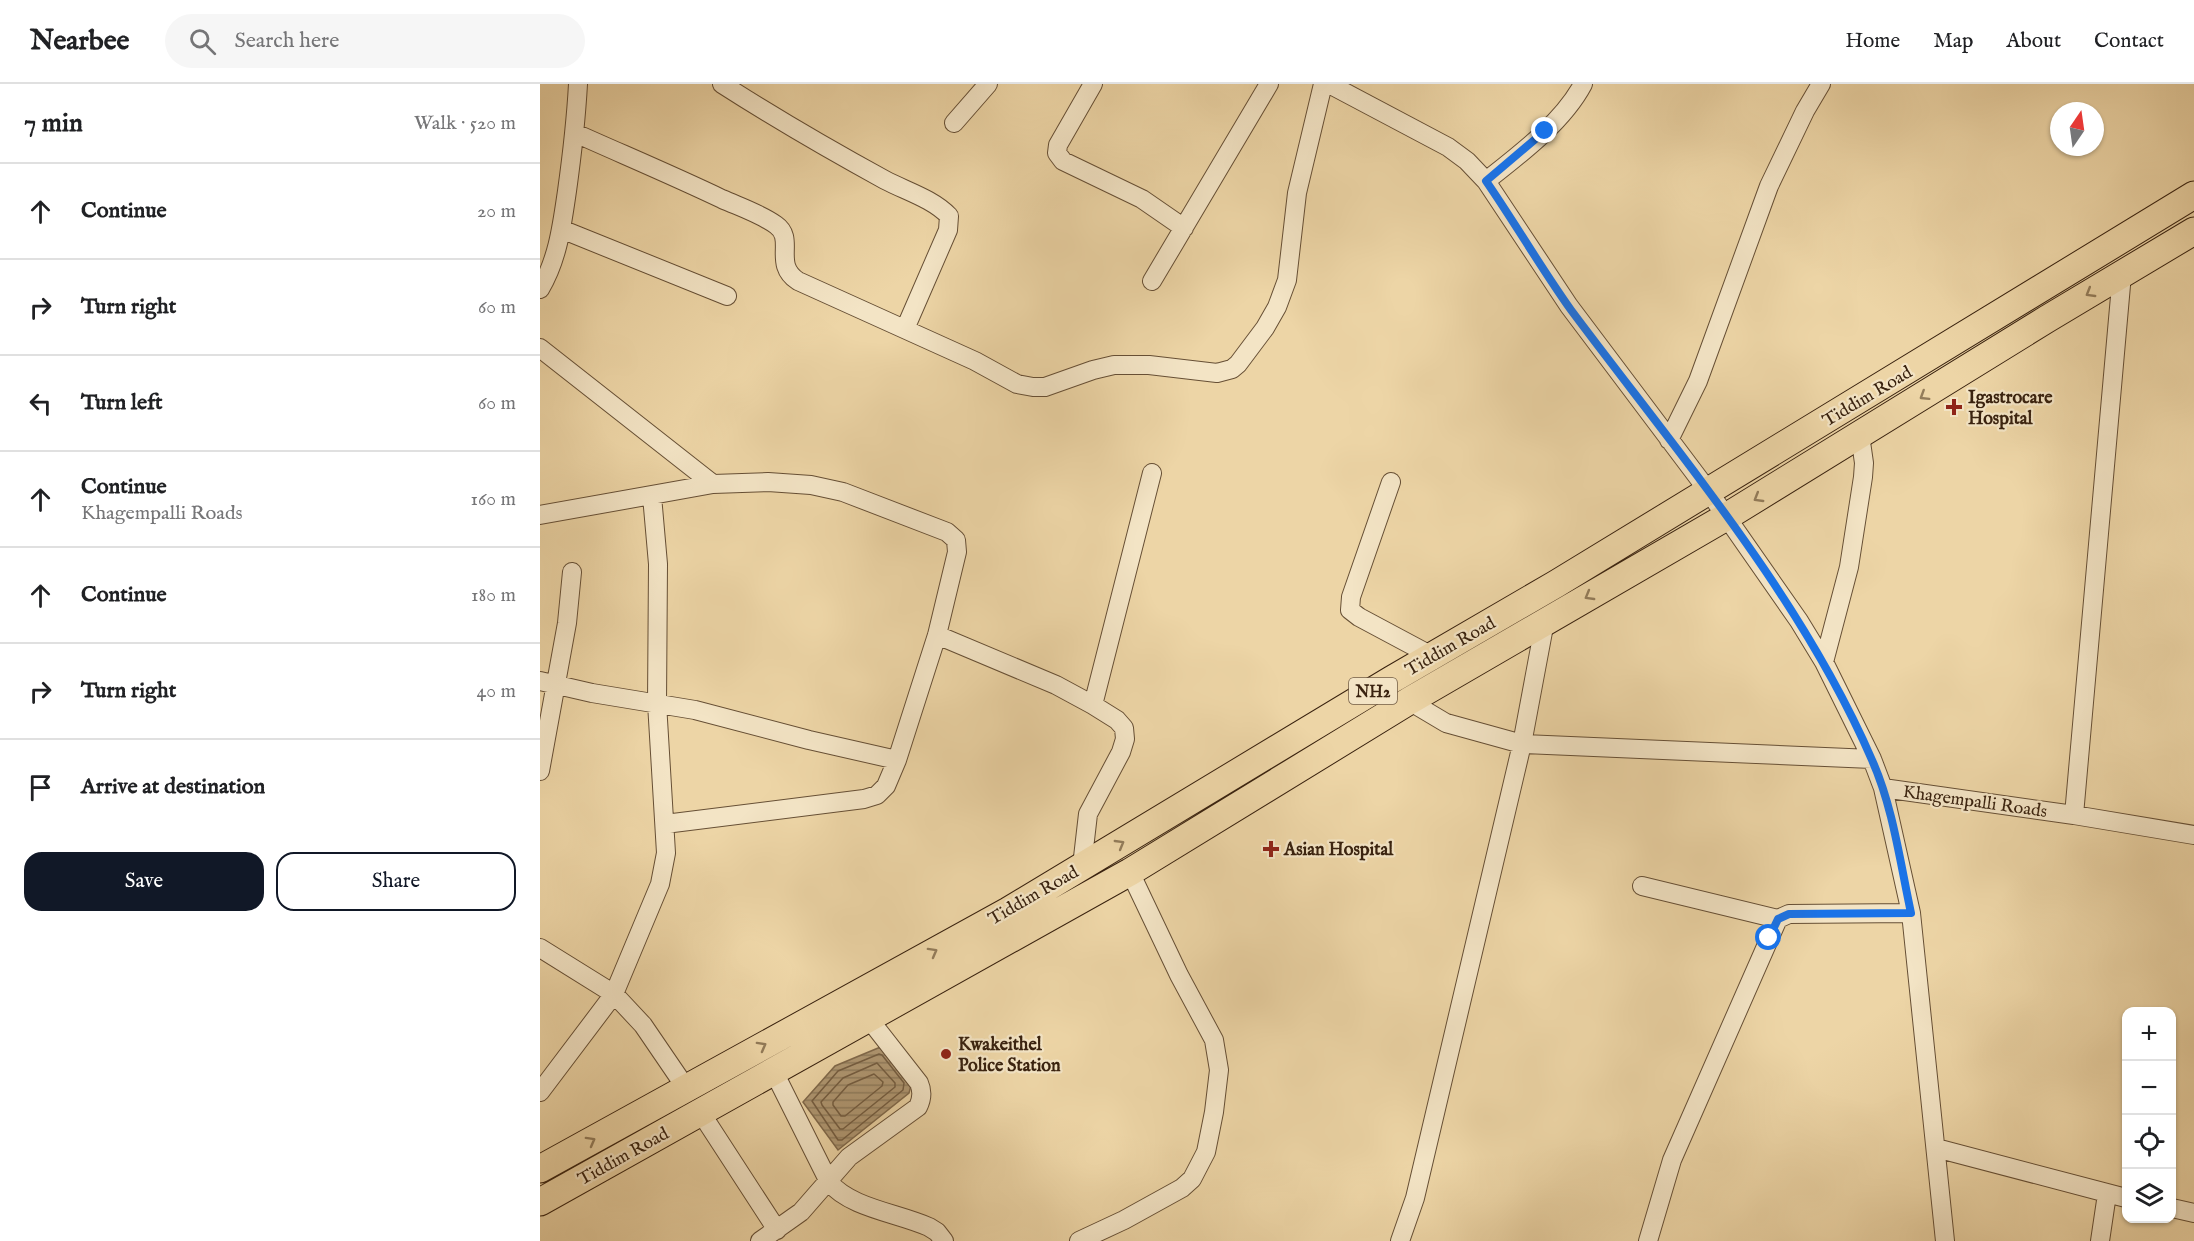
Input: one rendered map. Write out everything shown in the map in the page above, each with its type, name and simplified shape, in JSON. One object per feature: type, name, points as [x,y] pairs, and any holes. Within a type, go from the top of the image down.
[{"type":"highway","name":"Tiddim Road","points":[[540,1169],[1008,911],[1709,492],[2194,195]]},
{"type":"highway","name":"Tiddim Road","points":[[540,1202],[1130,872],[1409,701],[1726,517],[2194,231]]},
{"type":"street","points":[[540,289],[552,264],[561,229],[575,133],[578,84]]},
{"type":"street","points":[[722,84],[837,153],[930,202],[949,216],[948,230],[905,329]]},
{"type":"street","points":[[954,123],[988,84]]},
{"type":"street","points":[[1093,84],[1058,145],[1057,153],[1063,161],[1142,199],[1184,228]]},
{"type":"street","points":[[1152,281],[1269,84]]},
{"type":"street","points":[[575,133],[777,225],[783,233],[785,267],[790,276],[798,281],[905,329],[1017,384],[1045,387],[1114,365],[1149,364],[1217,373],[1232,369],[1238,364],[1265,328],[1282,297],[1290,259],[1297,193],[1323,84]]},
{"type":"street","name":"Khagempalli Roads","points":[[1329,84],[1448,147],[1467,161],[1486,181],[1569,306],[1709,492],[1799,621],[1824,662],[1872,759],[1883,788],[2074,815],[2194,835]]},
{"type":"street","points":[[1669,440],[1698,381],[1769,186],[1805,111],[1821,84]]},
{"type":"street","points":[[1486,181],[1545,131],[1577,87]]},
{"type":"street","points":[[561,229],[727,296]]},
{"type":"street","points":[[2074,815],[2122,274]]},
{"type":"street","points":[[540,348],[713,484]]},
{"type":"street","points":[[1824,662],[1849,567],[1863,477],[1864,463],[1860,435]]},
{"type":"street","points":[[1093,705],[1152,473]]},
{"type":"street","points":[[540,514],[713,484],[768,482],[811,484],[843,492],[946,532],[956,540],[957,552],[937,635],[897,760],[886,786],[877,795],[864,799],[665,824]]},
{"type":"street","points":[[1391,482],[1351,597],[1350,610],[1432,656]]},
{"type":"street","points":[[540,1092],[614,994],[660,884],[666,853],[657,703],[658,564],[652,496]]},
{"type":"street","points":[[540,771],[549,683],[567,623],[572,572]]},
{"type":"street","points":[[1400,1241],[1415,1198],[1522,744],[1545,621]]},
{"type":"street","points":[[937,635],[1015,667],[1093,705],[1117,720],[1124,728],[1125,739],[1121,752],[1088,813],[1082,866]]},
{"type":"street","points":[[549,683],[657,703],[897,760]]},
{"type":"street","points":[[1409,701],[1446,723],[1522,744],[1872,759]]},
{"type":"street","points":[[1883,788],[1911,913],[1945,1241]]},
{"type":"street","points":[[1079,1241],[1124,1220],[1182,1188],[1198,1170],[1206,1152],[1214,1112],[1219,1070],[1214,1040],[1179,975],[1130,872]]},
{"type":"street","points":[[1642,886],[1778,919],[1789,914],[1911,913]]},
{"type":"street","points":[[1648,1241],[1672,1160],[1778,919]]},
{"type":"street","points":[[540,948],[614,994],[643,1025],[687,1088]]},
{"type":"street","points":[[760,1241],[801,1212],[849,1157],[918,1107],[921,1101],[919,1083],[869,1019]]},
{"type":"street","points":[[774,1072],[834,1189],[851,1200],[929,1227],[937,1232],[944,1241]]},
{"type":"street","points":[[701,1113],[777,1230]]},
{"type":"street","points":[[1936,1148],[2122,1197]]},
{"type":"street","points":[[2100,1241],[2107,1194]]},
{"type":"street","points":[[2176,1209],[2194,1213]]},
{"type":"water","points":[[883,1046],[912,1082],[909,1093],[838,1150],[803,1102],[835,1066]]},
{"type":"place","name":"Igastrocare Hospital","points":[[1954,407]]},
{"type":"place","name":"Asian Hospital","points":[[1271,849]]},
{"type":"place","name":"Kwakeithel Police Station","points":[[946,1054]]},
{"type":"route","points":[[1545,131],[1486,181],[1569,306],[1709,492],[1799,621],[1824,662],[1872,759],[1883,788],[1911,913],[1783,915],[1778,919],[1769,938]]}]
